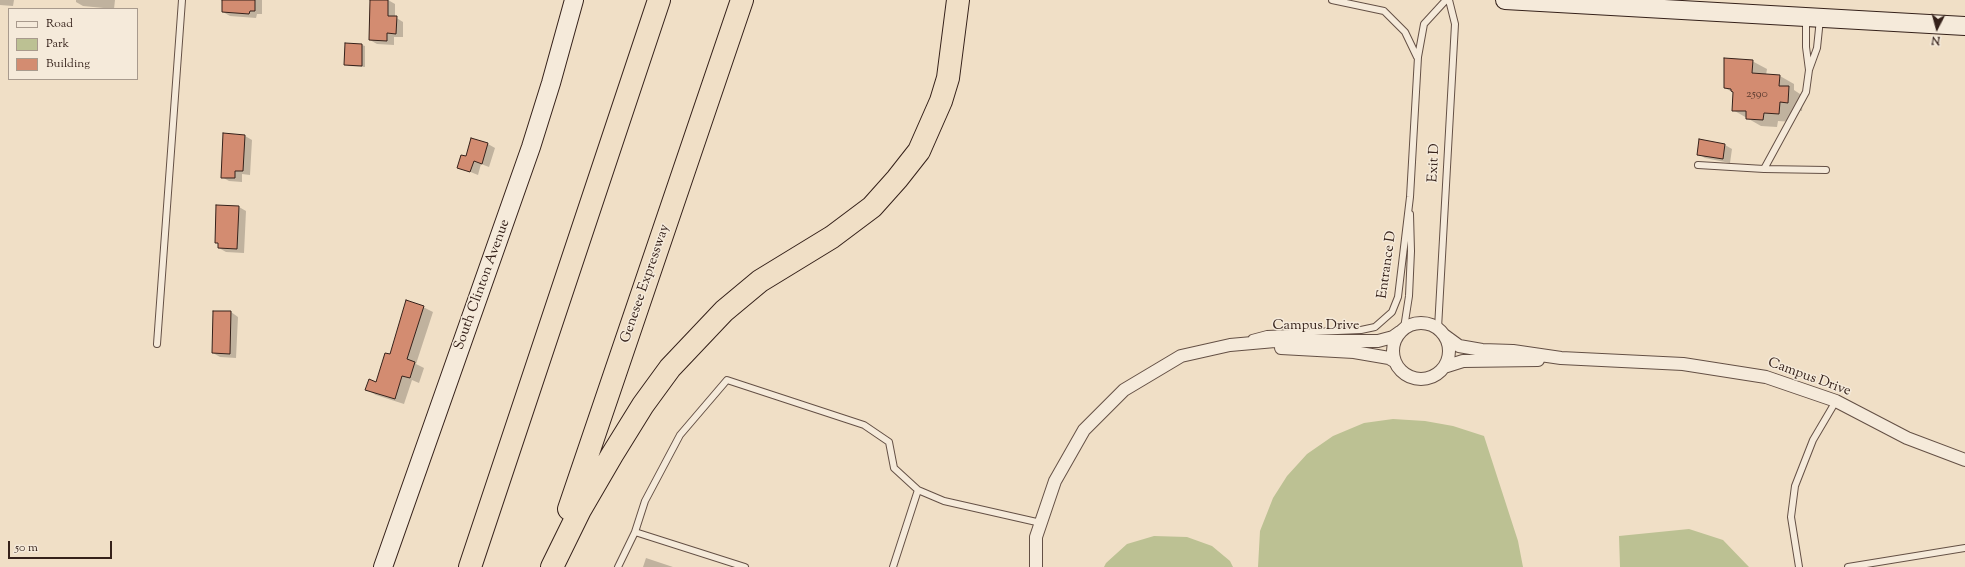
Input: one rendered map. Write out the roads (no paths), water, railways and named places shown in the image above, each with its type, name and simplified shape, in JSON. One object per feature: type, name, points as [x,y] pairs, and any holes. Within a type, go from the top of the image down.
[{"type":"highway","points":[[470,567],[659,0]]},
{"type":"highway","name":"Genesee Expressway","points":[[551,567],[742,0]]},
{"type":"highway","points":[[551,567],[580,510],[612,455],[643,404],[670,368],[724,311],[760,281],[832,237],[872,207],[919,152],[941,101],[948,78],[958,0]]},
{"type":"street","name":"South Clinton Avenue","points":[[383,567],[531,147],[551,83],[574,0]]},
{"type":"street","points":[[1506,0],[1639,3],[1813,17],[1965,26]]},
{"type":"street","points":[[1421,323],[1430,324],[1441,331],[1449,344],[1450,353],[1444,367],[1434,376],[1425,379],[1416,379],[1406,376],[1394,361],[1392,352],[1394,343],[1402,330],[1412,324],[1421,323]]},
{"type":"street","name":"Campus Drive","points":[[1036,567],[1036,537],[1055,481],[1084,430],[1124,390],[1181,356],[1230,345],[1275,341],[1378,341],[1393,338],[1402,330]]},
{"type":"street","name":"Campus Drive","points":[[1441,331],[1453,342],[1467,348],[1513,351],[1561,358],[1683,364],[1766,377],[1836,402],[1907,438],[1965,460]]},
{"type":"street","name":"Campus Drive","points":[[1230,345],[1354,352],[1389,358],[1394,361]]},
{"type":"street","name":"Campus Drive","points":[[1444,367],[1463,361],[1522,361],[1561,358]]},
{"type":"lane","points":[[157,344],[182,0]]},
{"type":"lane","points":[[1332,0],[1384,11],[1405,32],[1418,57]]},
{"type":"lane","name":"Entrance D","points":[[1230,345],[1267,334],[1361,330],[1375,327],[1392,312],[1398,297],[1410,196],[1418,57],[1424,24],[1447,0]]},
{"type":"lane","name":"Exit D","points":[[1441,331],[1455,24],[1447,0]]},
{"type":"lane","points":[[1809,70],[1806,48],[1813,17]]},
{"type":"lane","points":[[1764,168],[1806,92],[1809,70],[1817,48],[1813,17]]},
{"type":"lane","points":[[1698,165],[1826,170]]},
{"type":"lane","name":"Entrance D","points":[[1402,330],[1409,296],[1411,251],[1410,196]]},
{"type":"lane","points":[[618,567],[646,501],[680,435],[726,380],[864,425],[889,442],[894,468],[918,490],[944,501],[1041,523]]},
{"type":"lane","points":[[1798,567],[1791,517],[1794,486],[1813,440],[1836,402]]},
{"type":"lane","points":[[893,567],[918,490]]},
{"type":"lane","points":[[634,532],[746,567]]},
{"type":"lane","points":[[1848,567],[1965,548]]}]
